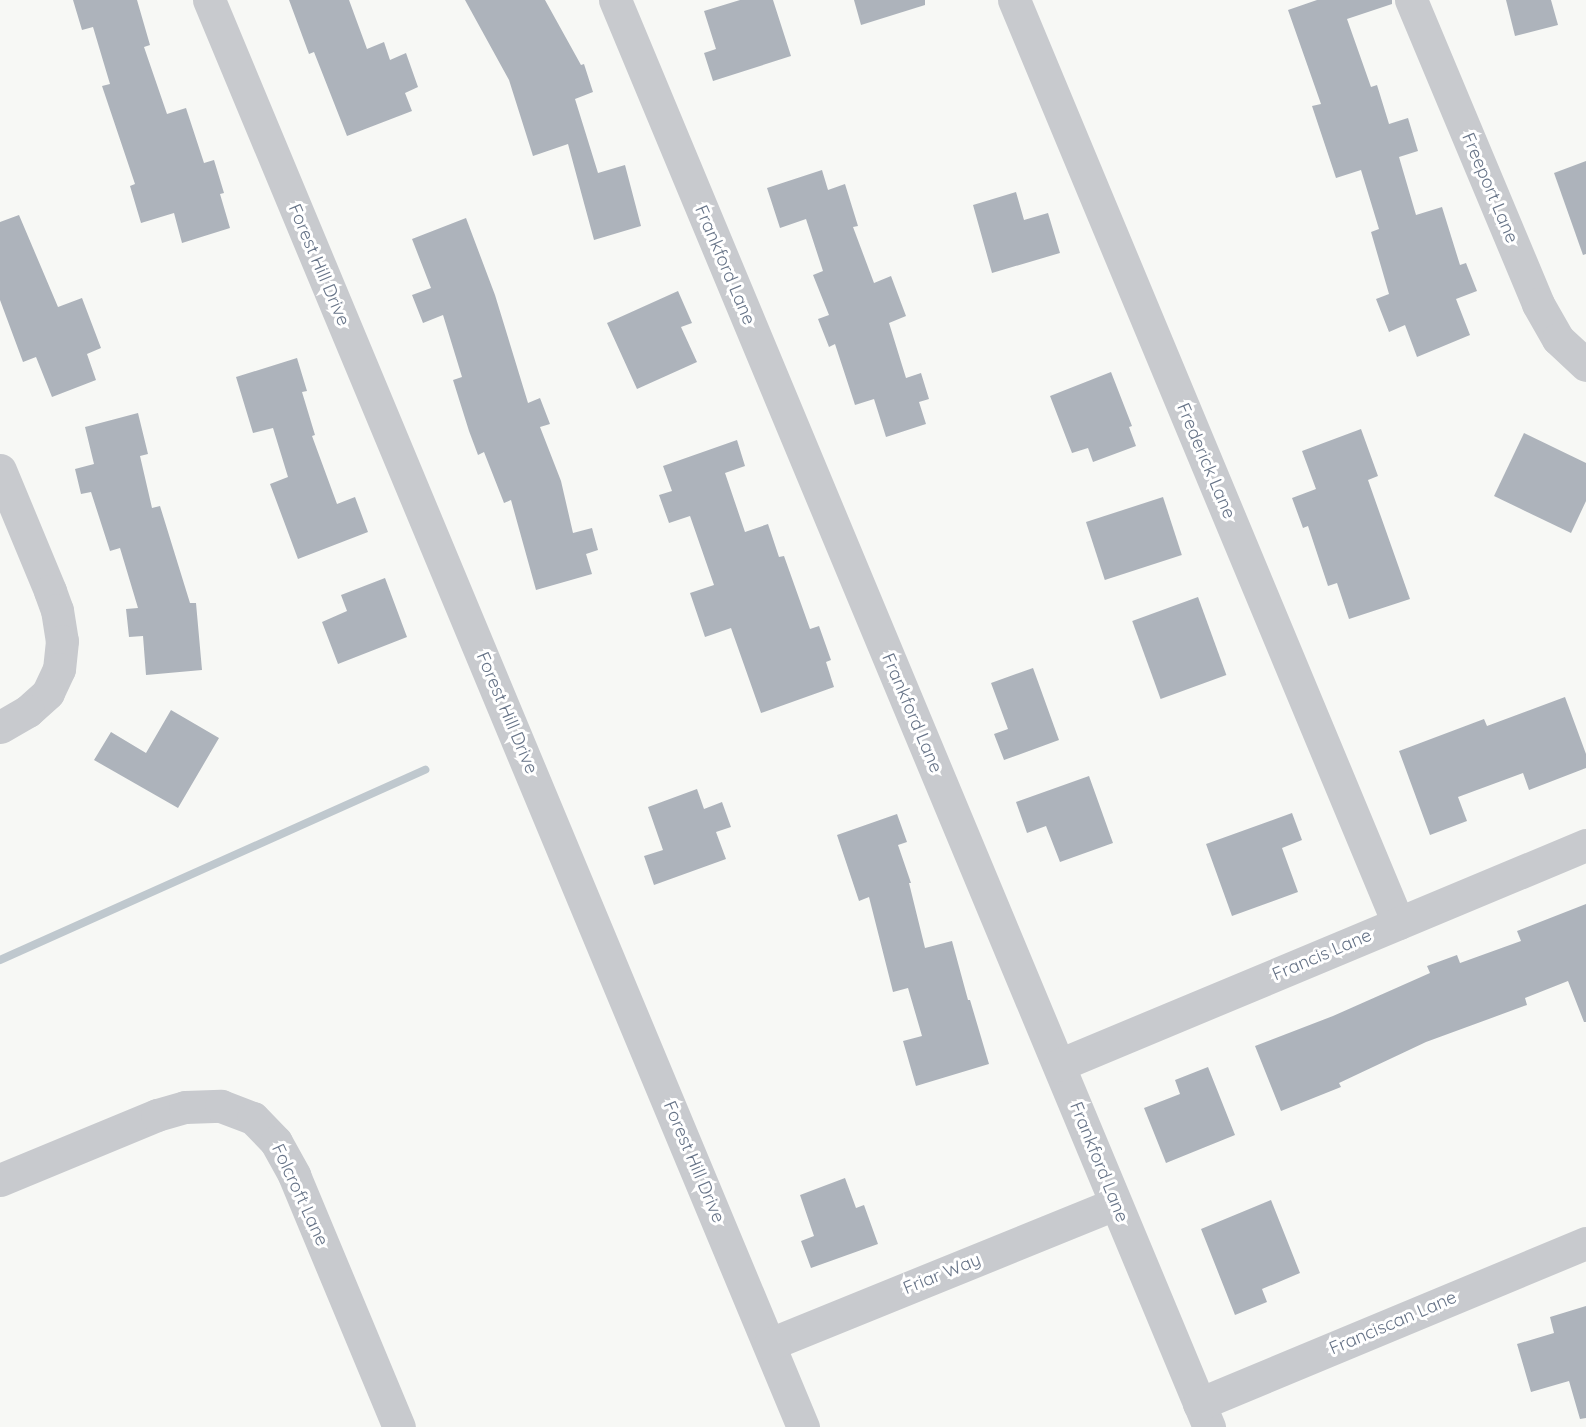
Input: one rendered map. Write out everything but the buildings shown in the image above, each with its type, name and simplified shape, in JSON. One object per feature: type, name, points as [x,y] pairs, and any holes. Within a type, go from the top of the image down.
[{"type":"street","name":"Forest Hill Drive","points":[[209,0],[803,1427]]},
{"type":"street","name":"Frankford Lane","points":[[615,0],[1204,1415]]},
{"type":"street","name":"Frederick Lane","points":[[1014,0],[1398,923]]},
{"type":"street","name":"Freeport Lane","points":[[1411,0],[1538,304],[1558,339],[1586,365]]},
{"type":"street","points":[[0,470],[54,600],[62,641],[59,669],[48,693],[28,711],[0,727]]},
{"type":"street","name":"Francis Lane","points":[[1059,1065],[1586,845]]},
{"type":"street","name":"Folcroft Lane","points":[[0,1180],[157,1115],[184,1107],[221,1106],[253,1118],[269,1132],[291,1169],[399,1427]]},
{"type":"street","name":"Friar Way","points":[[770,1344],[1115,1204]]},
{"type":"street","name":"Franciscan Lane","points":[[1204,1415],[1586,1243]]},
{"type":"waterway","points":[[0,960],[425,770]]}]
